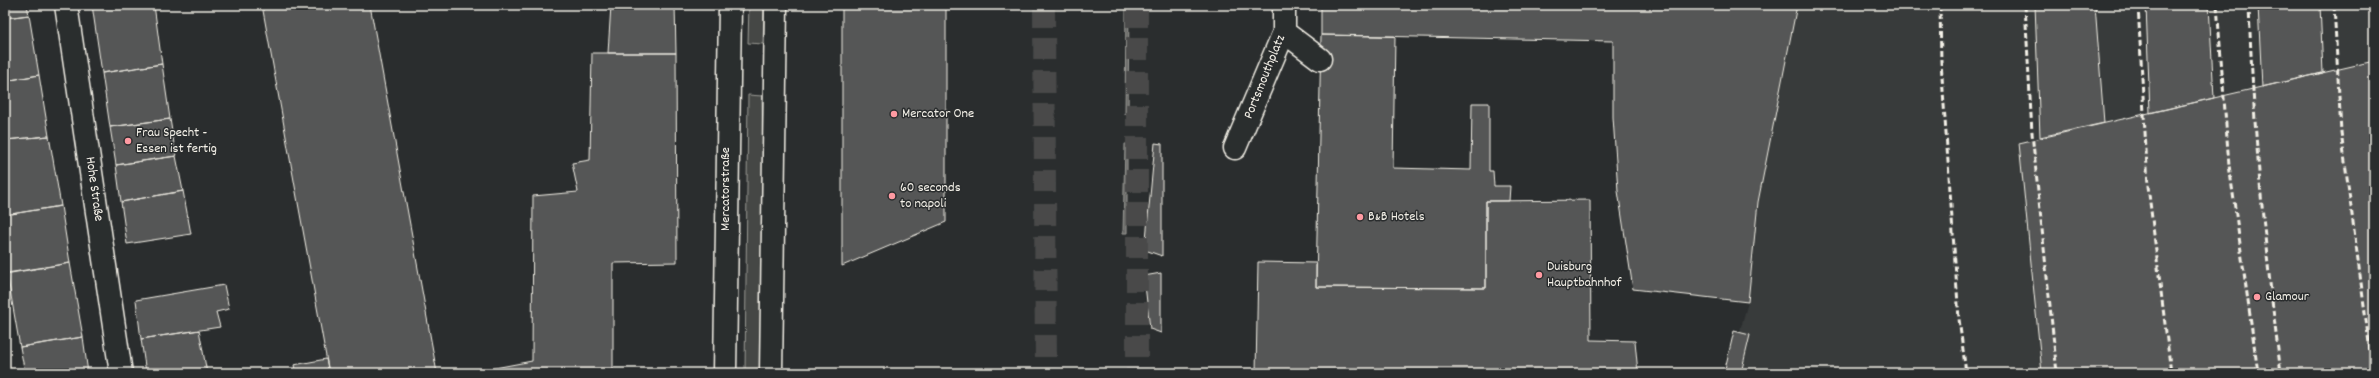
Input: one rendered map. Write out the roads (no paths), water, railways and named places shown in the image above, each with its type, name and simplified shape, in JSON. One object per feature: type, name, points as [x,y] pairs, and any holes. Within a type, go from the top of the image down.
[{"type":"main road","name":"Hohe Straße","points":[[66,5],[121,373]]},
{"type":"main road","name":"Mercatorstraße","points":[[725,373],[730,5]]},
{"type":"main road","points":[[771,373],[776,5]]},
{"type":"main road","name":"Portsmouthplatz","points":[[1235,148],[1284,32],[1284,5]]},
{"type":"main road","points":[[1284,32],[1320,59]]},
{"type":"tunnel","points":[[1044,5],[1046,373]]},
{"type":"tunnel","points":[[1137,5],[1137,373]]},
{"type":"railway","points":[[1940,5],[1941,62],[1959,319],[1966,373]]},
{"type":"railway","points":[[2025,5],[2032,133],[2057,373]]},
{"type":"railway","points":[[2138,5],[2148,186],[2171,373]]},
{"type":"railway","points":[[2217,5],[2229,165],[2258,373]]},
{"type":"railway","points":[[2249,5],[2253,97],[2260,189],[2281,373]]},
{"type":"railway","points":[[2334,5],[2341,132],[2373,373]]},
{"type":"place","name":"Mercator One","points":[[894,114]]},
{"type":"place","name":"Frau Specht - Essen ist fertig","points":[[128,141]]},
{"type":"place","name":"60 seconds to napoli","points":[[892,196]]},
{"type":"place","name":"B&B Hotels","points":[[1360,217]]},
{"type":"place","name":"Duisburg Hauptbahnhof","points":[[1539,275]]},
{"type":"place","name":"Glamour","points":[[2257,297]]}]
